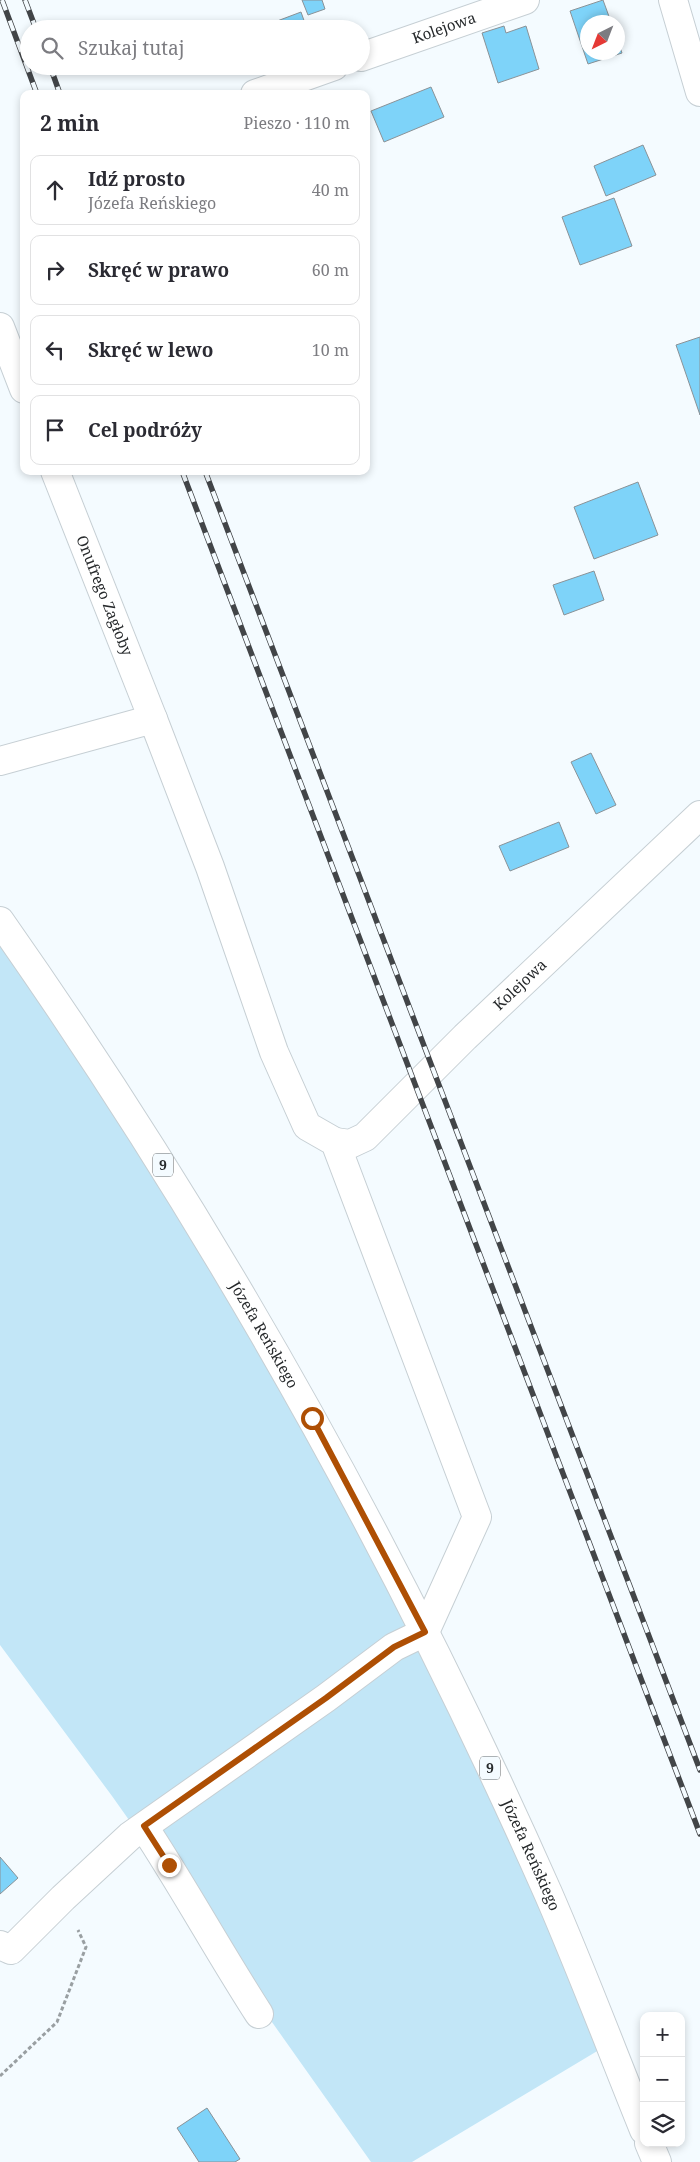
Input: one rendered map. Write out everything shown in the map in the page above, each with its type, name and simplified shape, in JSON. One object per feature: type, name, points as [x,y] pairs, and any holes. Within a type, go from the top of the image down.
[{"type":"street","name":"Kolejowa","points":[[370,54],[525,0]]},
{"type":"street","points":[[673,0],[700,92]]},
{"type":"street","points":[[266,90],[309,75]]},
{"type":"street","points":[[0,327],[20,379]]},
{"type":"street","name":"Onufrego Zagłoby","points":[[57,475],[210,867],[274,1052],[307,1126],[335,1142]]},
{"type":"street","points":[[0,761],[153,719]]},
{"type":"street","name":"Kolejowa","points":[[335,1142],[350,1144],[365,1137],[465,1037],[700,815]]},
{"type":"street","name":"Józefa Reńskiego","points":[[0,921],[147,1140],[232,1278],[312,1418],[425,1632],[549,1896],[640,2120]]},
{"type":"street","points":[[4,1953],[130,1836],[319,1703],[394,1647],[425,1632],[477,1517],[335,1142]]},
{"type":"street","points":[[144,1826],[259,2014]]},
{"type":"street","points":[[650,2147],[656,2162]]},
{"type":"path","points":[[0,2076],[57,2022],[86,1948],[63,1898]]},
{"type":"shaded area","points":[[0,921],[312,1418],[609,2044],[412,2162],[371,2162],[112,1796],[0,1645]]},
{"type":"building","points":[[302,0],[322,0],[325,9],[308,15]]},
{"type":"building","points":[[603,0],[608,15],[580,15],[580,40],[570,11]]},
{"type":"building","points":[[301,12],[304,20],[280,20]]},
{"type":"building","points":[[504,26],[506,33],[526,26],[539,69],[498,83],[482,33]]},
{"type":"building","points":[[587,60],[600,60],[588,64]]},
{"type":"building","points":[[431,87],[444,117],[384,142],[371,111]]},
{"type":"building","points":[[643,145],[656,175],[606,196],[594,166]]},
{"type":"building","points":[[614,198],[632,246],[580,265],[562,217]]},
{"type":"building","points":[[700,337],[700,415],[676,345]]},
{"type":"building","points":[[638,482],[658,535],[594,559],[574,507]]},
{"type":"building","points":[[594,571],[604,600],[564,615],[553,585]]},
{"type":"building","points":[[591,753],[616,805],[596,814],[571,762]]},
{"type":"building","points":[[559,822],[569,847],[510,871],[499,846]]},
{"type":"building","points":[[0,1857],[18,1878],[0,1894]]},
{"type":"building","points":[[207,2108],[240,2159],[235,2162],[199,2162],[177,2128]]},
{"type":"railway","points":[[2,0],[20,48]]},
{"type":"railway","points":[[25,0],[33,20]]},
{"type":"railway","points":[[30,75],[36,90]]},
{"type":"railway","points":[[53,75],[59,90]]},
{"type":"railway","points":[[184,475],[700,1834]]},
{"type":"railway","points":[[207,475],[700,1770]]},
{"type":"route","points":[[169,1865],[144,1826],[326,1698],[394,1647],[425,1632],[312,1418]]}]
